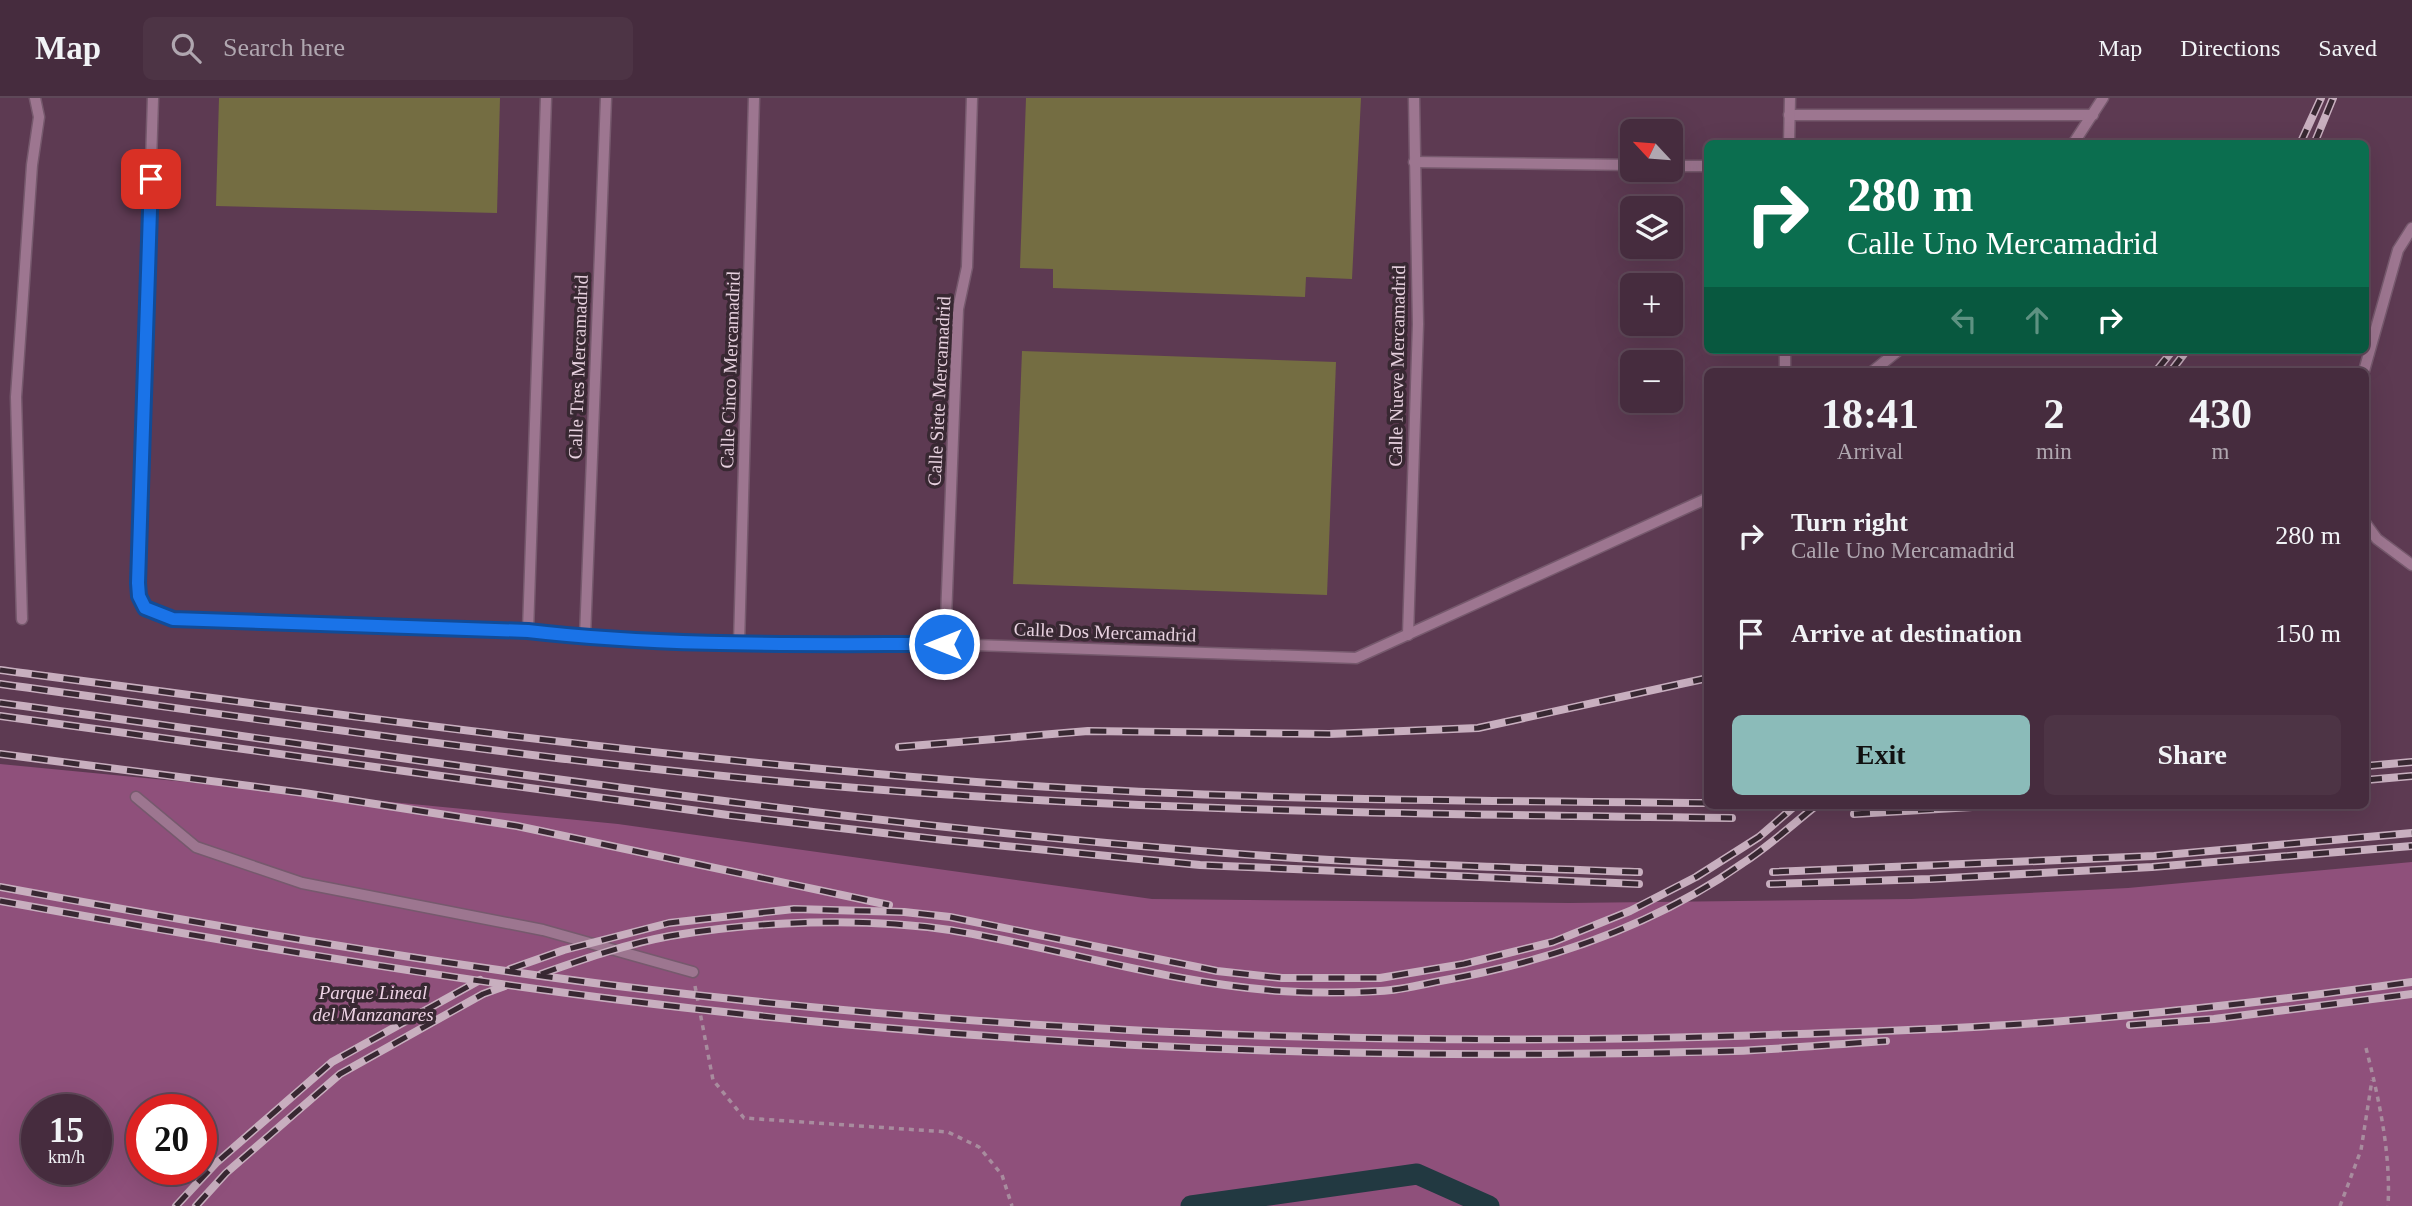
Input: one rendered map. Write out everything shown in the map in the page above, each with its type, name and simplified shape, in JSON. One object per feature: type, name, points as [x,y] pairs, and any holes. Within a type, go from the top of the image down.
[{"type":"lane","points":[[22,619],[16,397],[32,165],[39,117],[35,98]]},
{"type":"lane","name":"Calle Dos Mercamadrid","points":[[153,98],[138,583],[139,596],[145,608],[173,619],[528,631],[585,637],[739,643],[944,644],[1356,658],[1704,500]]},
{"type":"lane","points":[[528,631],[546,98]]},
{"type":"lane","name":"Calle Tres Mercamadrid","points":[[585,637],[606,98]]},
{"type":"lane","name":"Calle Cinco Mercamadrid","points":[[739,643],[754,98]]},
{"type":"lane","name":"Calle Siete Mercamadrid","points":[[944,644],[958,309],[967,267],[972,98]]},
{"type":"lane","name":"Calle Nueve Mercamadrid","points":[[1408,635],[1418,324],[1414,98]]},
{"type":"lane","points":[[1789,140],[1790,98]]},
{"type":"lane","points":[[2076,140],[2103,98]]},
{"type":"lane","points":[[1789,116],[2093,115]]},
{"type":"lane","points":[[1414,162],[1620,165]]},
{"type":"lane","points":[[1684,166],[1704,166]]},
{"type":"lane","points":[[2369,353],[2398,250],[2412,228]]},
{"type":"lane","points":[[1877,368],[1895,354]]},
{"type":"lane","points":[[2369,528],[2377,539],[2412,565]]},
{"type":"lane","points":[[136,797],[196,847],[302,883],[542,930],[693,972]]},
{"type":"path","points":[[693,972],[713,1080],[744,1118],[948,1132],[979,1147],[1002,1175],[1012,1206]]},
{"type":"path","points":[[2366,1048],[2388,1163],[2388,1206]]},
{"type":"path","points":[[2340,1206],[2361,1150],[2373,1075]]},
{"type":"green space","name":"Parque Lineal del Manzanares","points":[[0,764],[618,824],[1152,899],[1569,903],[1911,899],[2128,888],[2412,862],[2412,1206],[0,1206]]},
{"type":"building","points":[[219,98],[500,98],[497,213],[216,206]]},
{"type":"building","points":[[1026,98],[1361,98],[1352,279],[1306,277],[1305,297],[1053,288],[1053,269],[1020,268]]},
{"type":"building","points":[[1022,351],[1336,362],[1327,595],[1013,584]]},
{"type":"waterway","points":[[1191,1206],[1417,1174],[1489,1206]]},
{"type":"railway","points":[[2302,140],[2321,98]]},
{"type":"railway","points":[[2316,140],[2333,98]]},
{"type":"railway","points":[[2158,368],[2170,354]]},
{"type":"railway","points":[[2173,368],[2184,354]]},
{"type":"railway","points":[[0,670],[593,745],[950,780],[1234,796],[1704,803]]},
{"type":"railway","points":[[899,747],[1088,731],[1329,734],[1478,728],[1704,679]]},
{"type":"railway","points":[[0,684],[476,748],[835,786],[1052,801],[1246,809],[1732,818]]},
{"type":"railway","points":[[0,703],[599,785],[1049,838],[1310,859],[1639,872]]},
{"type":"railway","points":[[0,716],[728,815],[944,840],[1200,865],[1639,884]]},
{"type":"railway","points":[[0,754],[304,793],[517,826],[889,905]]},
{"type":"railway","points":[[2369,766],[2412,762]]},
{"type":"railway","points":[[2369,780],[2412,776]]},
{"type":"railway","points":[[510,969],[564,950],[669,923],[794,909],[904,912],[950,917],[1217,971],[1282,978],[1380,978],[1464,964],[1553,942],[1630,911],[1696,877],[1759,837],[1791,809]]},
{"type":"railway","points":[[541,974],[589,957],[670,936],[774,924],[846,922],[950,930],[1155,973],[1238,987],[1317,992],[1395,990],[1520,963],[1598,939],[1636,923],[1709,885],[1743,863],[1812,809]]},
{"type":"railway","points":[[1854,814],[1938,809]]},
{"type":"railway","points":[[1773,872],[2154,856],[2412,833]]},
{"type":"railway","points":[[1770,884],[1930,879],[2152,867],[2412,846]]},
{"type":"railway","points":[[0,887],[312,942],[626,987],[911,1016],[1196,1033],[1339,1038],[1626,1039],[1897,1030],[2025,1024],[2147,1013],[2412,982]]},
{"type":"railway","points":[[0,901],[465,979],[759,1016],[898,1029],[1176,1047],[1455,1054],[1734,1051],[1886,1041]]},
{"type":"railway","points":[[176,1206],[216,1163],[332,1062],[480,980]]},
{"type":"railway","points":[[196,1206],[226,1173],[340,1074],[483,994],[505,986]]},
{"type":"railway","points":[[2130,1025],[2214,1019],[2412,994]]},
{"type":"route","points":[[151,179],[138,583],[139,596],[145,608],[173,619],[528,631],[585,637],[739,643],[944,644]]}]
